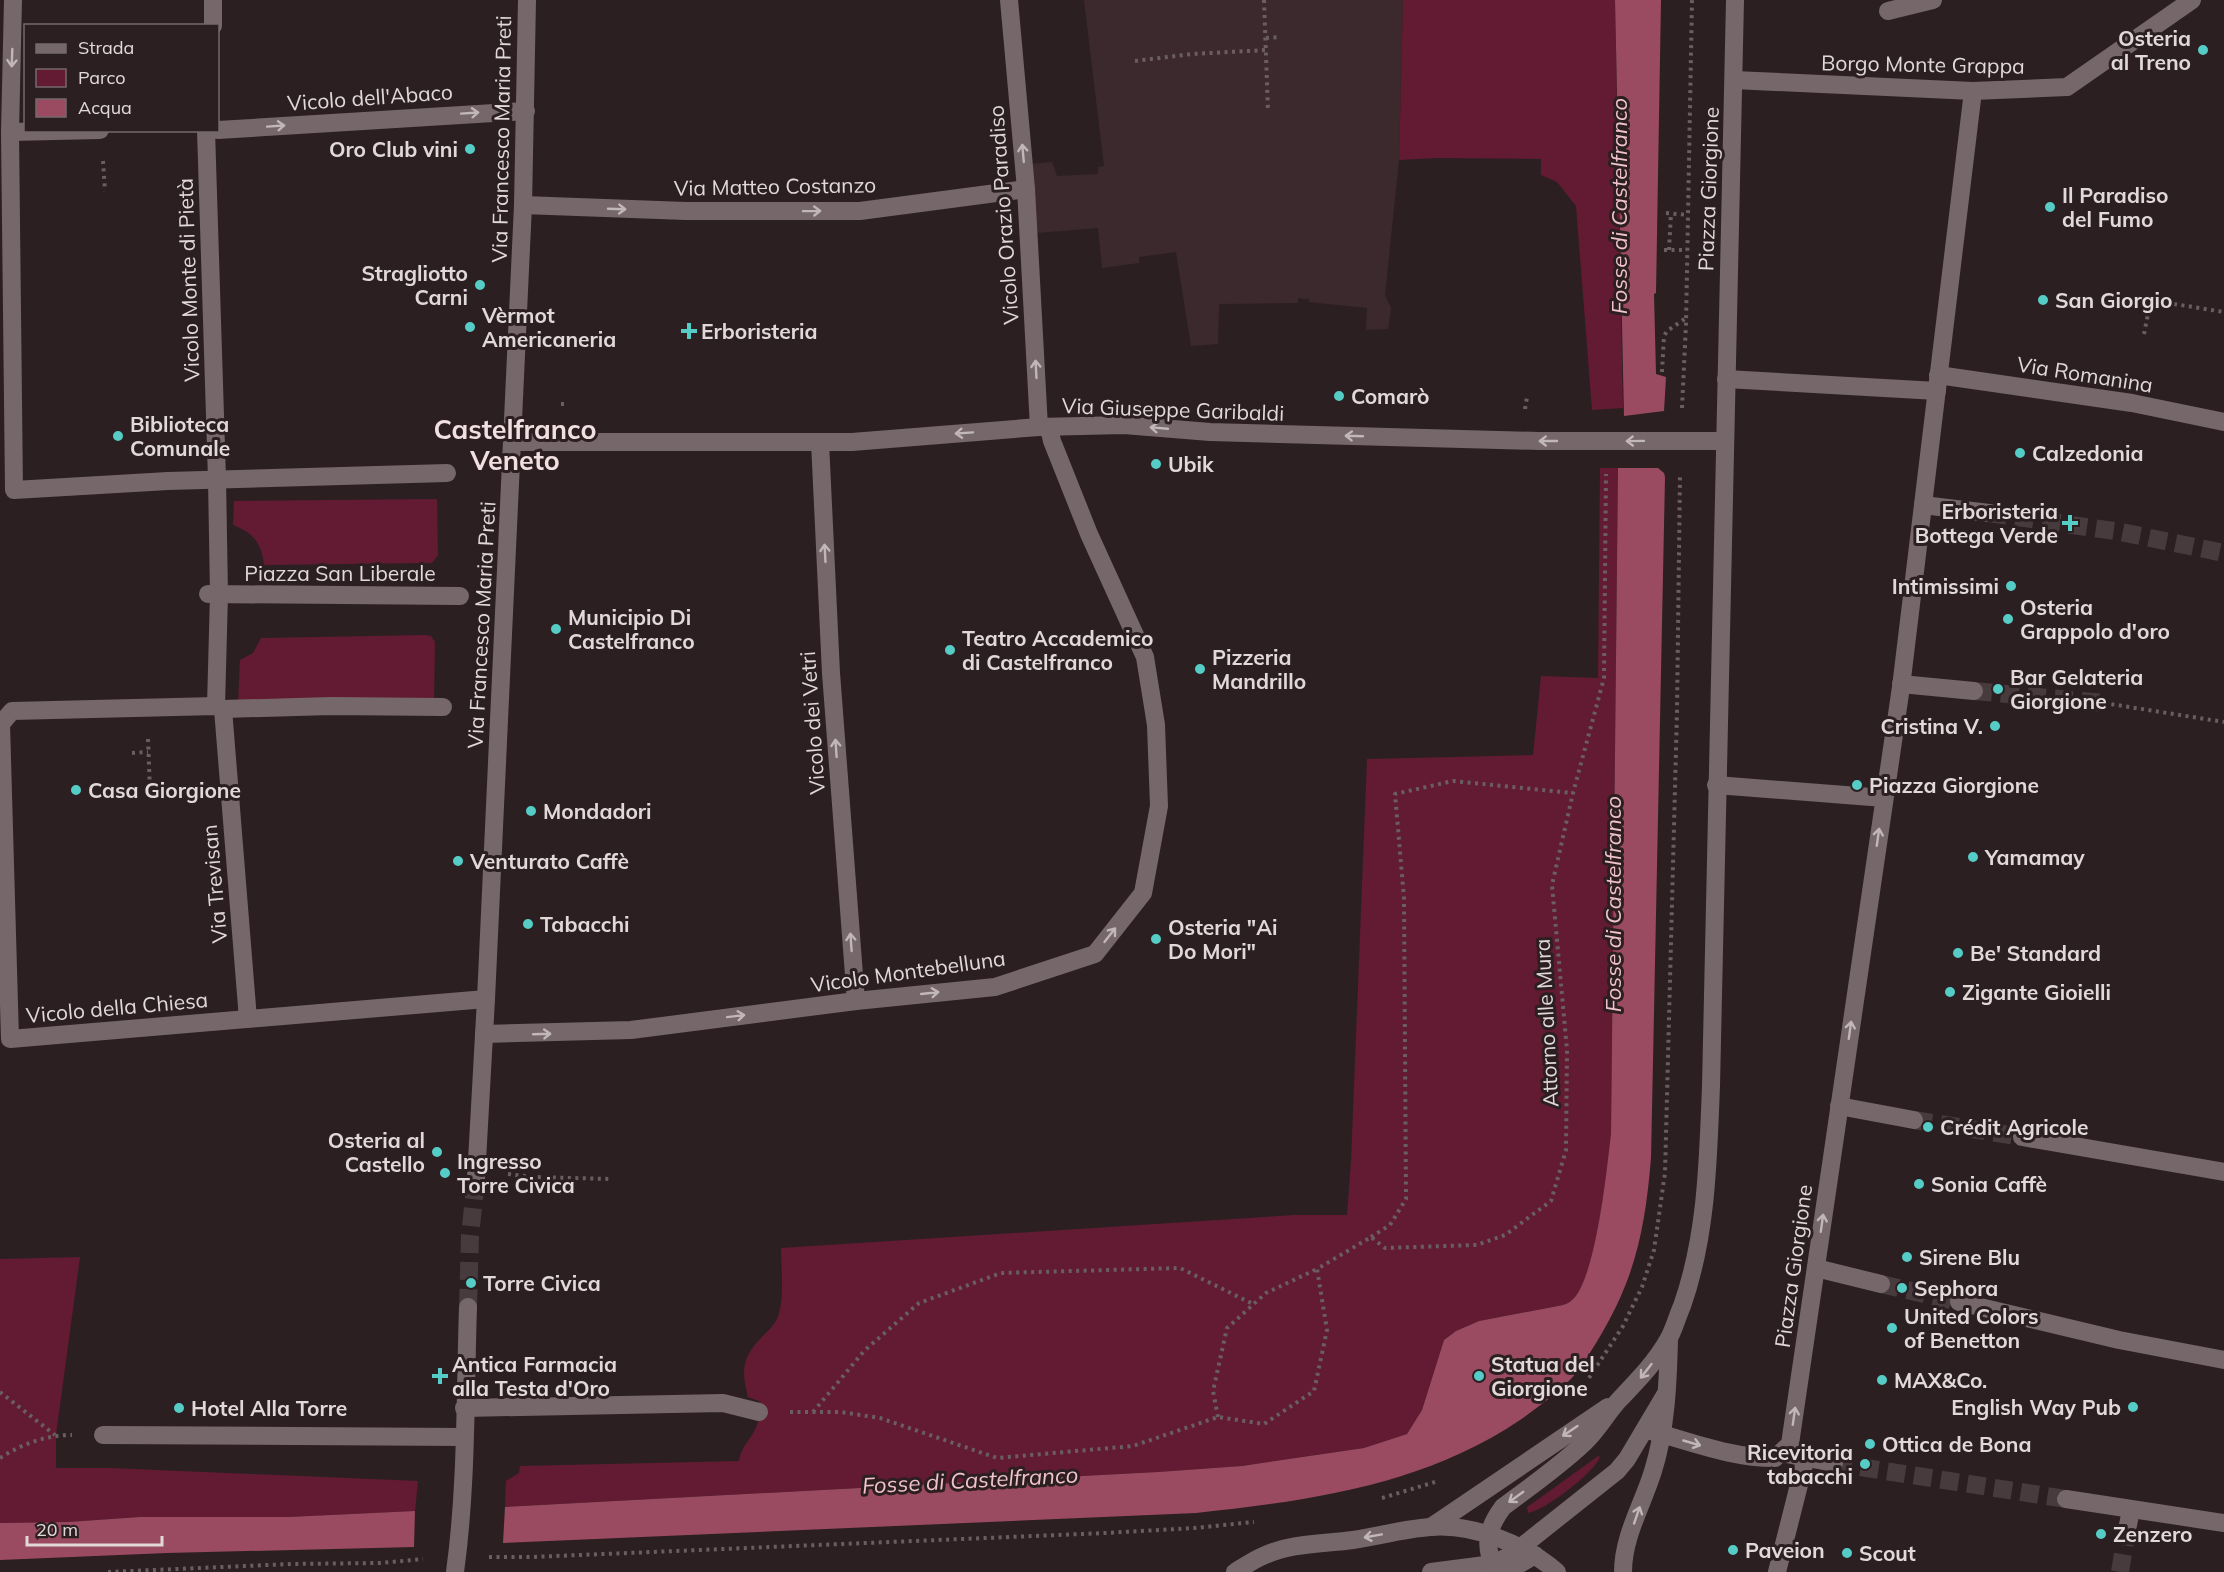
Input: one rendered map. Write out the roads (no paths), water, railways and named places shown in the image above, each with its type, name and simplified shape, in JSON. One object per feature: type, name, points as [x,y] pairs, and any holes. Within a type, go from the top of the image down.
[{"type":"street","points":[[13,0],[10,132],[14,484],[110,484],[217,472],[447,473]]},
{"type":"street","points":[[213,0],[213,24]]},
{"type":"street","name":"Via Francesco Maria Preti","points":[[476,1179],[524,205],[527,0]]},
{"type":"street","name":"Vicolo Orazio Paradiso","points":[[1009,0],[1044,427]]},
{"type":"street","name":"Piazza Giorgione","points":[[1669,1339],[1697,1256],[1705,1197],[1711,1075],[1735,0]]},
{"type":"street","points":[[1888,11],[1933,0]]},
{"type":"street","name":"Borgo Monte Grappa","points":[[1734,81],[1973,92],[2067,87],[2192,0]]},
{"type":"street","name":"Piazza Giorgione","points":[[1781,1453],[1790,1444],[1884,798],[1923,505],[1973,92]]},
{"type":"street","name":"Vicolo dell'Abaco","points":[[219,130],[526,111]]},
{"type":"street","points":[[10,132],[24,132]]},
{"type":"street","name":"Vicolo Monte di Pietà","points":[[206,132],[217,472]]},
{"type":"street","name":"Via Matteo Costanzo","points":[[524,205],[686,211],[860,211],[1026,189]]},
{"type":"street","points":[[1726,379],[1938,383]]},
{"type":"street","name":"Via Romanina","points":[[1938,383],[2132,403],[2224,422]]},
{"type":"street","name":"Via Giuseppe Garibaldi","points":[[512,442],[852,442],[1044,427],[1124,425],[1210,432],[1607,441],[1724,441]]},
{"type":"street","name":"Vicolo Montebelluna","points":[[484,1035],[632,1030],[856,1001],[994,987],[1095,954],[1143,894],[1159,806],[1156,726],[1145,657],[1089,534],[1052,441],[1044,427]]},
{"type":"street","name":"Vicolo dei Vetri","points":[[820,442],[831,673],[856,1001]]},
{"type":"street","name":"Piazza San Liberale","points":[[217,472],[213,594],[221,712]]},
{"type":"street","points":[[1923,505],[1989,513]]},
{"type":"street","name":"Piazza San Liberale","points":[[213,594],[460,596]]},
{"type":"street","points":[[1900,684],[1974,691]]},
{"type":"street","name":"Vicolo della Chiesa","points":[[443,707],[331,706],[221,712],[148,708],[12,711],[1,724],[10,1039],[486,999]]},
{"type":"street","name":"Via Trevisan","points":[[221,712],[248,1019]]},
{"type":"street","points":[[1716,785],[1884,798]]},
{"type":"street","points":[[1839,1106],[1914,1120]]},
{"type":"street","points":[[2022,1137],[2224,1172]]},
{"type":"street","points":[[1816,1268],[1881,1284]]},
{"type":"street","points":[[1959,1302],[2119,1340],[2224,1360]]},
{"type":"street","points":[[455,1572],[463,1464],[468,1307]]},
{"type":"street","points":[[1623,1572],[1623,1561],[1628,1543],[1654,1469],[1653,1432],[1665,1395],[1669,1339]]},
{"type":"street","points":[[1499,1569],[1487,1548],[1488,1534],[1503,1507],[1587,1440],[1619,1400],[1644,1374],[1669,1339]]},
{"type":"street","points":[[1431,1527],[1520,1468],[1574,1428],[1619,1400]]},
{"type":"street","points":[[464,1408],[723,1403],[759,1412]]},
{"type":"street","points":[[1653,1432],[1724,1453],[1750,1458],[1775,1458],[1781,1453],[1834,1463]]},
{"type":"street","points":[[1431,1572],[1499,1569],[1528,1552],[1617,1471],[1653,1432]]},
{"type":"street","points":[[103,1436],[464,1437]]},
{"type":"street","points":[[1777,1572],[1806,1457]]},
{"type":"street","points":[[2066,1499],[2224,1523]]},
{"type":"street","points":[[2126,1535],[2131,1510]]},
{"type":"street","points":[[1235,1572],[1264,1555],[1297,1546],[1354,1540],[1431,1527],[1488,1534],[1528,1552],[1557,1572]]},
{"type":"water","points":[[1615,0],[1661,0],[1656,293],[1654,294],[1656,374],[1666,377],[1664,411],[1624,416]]},
{"type":"water","points":[[1618,468],[1658,468],[1665,477],[1651,1158],[1641,1232],[1629,1276],[1596,1343],[1579,1370],[1566,1384],[1520,1420],[1483,1442],[1445,1460],[1405,1475],[1364,1486],[1281,1503],[1196,1513],[503,1543],[505,1507],[1158,1472],[1242,1466],[1364,1448],[1407,1434],[1422,1410],[1444,1340],[1456,1331],[1479,1321],[1563,1305],[1571,1301],[1580,1290],[1594,1248],[1611,1134]]},
{"type":"water","points":[[415,1511],[414,1547],[0,1560],[0,1523],[68,1522],[140,1517],[288,1517]]},
{"type":"tunnel","points":[[1989,513],[2121,532],[2224,553]]},
{"type":"tunnel","points":[[1974,691],[2104,703]]},
{"type":"tunnel","points":[[1914,1120],[2022,1137]]},
{"type":"tunnel","points":[[468,1307],[470,1236],[476,1179]]},
{"type":"tunnel","points":[[1881,1284],[1959,1302]]},
{"type":"tunnel","points":[[1834,1463],[2066,1499]]},
{"type":"tunnel","points":[[2120,1572],[2126,1535]]},
{"type":"place","name":"Osteria al Treno","points":[[2203,50]]},
{"type":"place","name":"Oro Club vini","points":[[470,149]]},
{"type":"place","name":"Il Paradiso del Fumo","points":[[2050,207]]},
{"type":"place","name":"Stragliotto Carni","points":[[480,285]]},
{"type":"place","name":"San Giorgio","points":[[2043,300]]},
{"type":"place","name":"Vèrmot Americaneria","points":[[470,327]]},
{"type":"place","name":"Erboristeria","points":[[689,331]]},
{"type":"place","name":"Comarò","points":[[1339,396]]},
{"type":"place","name":"Biblioteca Comunale","points":[[118,436]]},
{"type":"place","name":"Calzedonia","points":[[2020,453]]},
{"type":"place","name":"Ubik","points":[[1156,464]]},
{"type":"place","name":"Erboristeria Bottega Verde","points":[[2070,523]]},
{"type":"place","name":"Intimissimi","points":[[2011,586]]},
{"type":"place","name":"Osteria Grappolo d'oro","points":[[2008,619]]},
{"type":"place","name":"Municipio Di Castelfranco","points":[[556,629]]},
{"type":"place","name":"Teatro Accademico di Castelfranco","points":[[950,650]]},
{"type":"place","name":"Pizzeria Mandrillo","points":[[1200,669]]},
{"type":"place","name":"Bar Gelateria Giorgione","points":[[1998,689]]},
{"type":"place","name":"Cristina V.","points":[[1995,726]]},
{"type":"place","name":"Piazza Giorgione","points":[[1857,785]]},
{"type":"place","name":"Casa Giorgione","points":[[76,790]]},
{"type":"place","name":"Mondadori","points":[[531,811]]},
{"type":"place","name":"Yamamay","points":[[1973,857]]},
{"type":"place","name":"Venturato Caffè","points":[[458,861]]},
{"type":"place","name":"Tabacchi","points":[[528,924]]},
{"type":"place","name":"Osteria \"Ai Do Mori\"","points":[[1156,939]]},
{"type":"place","name":"Be' Standard","points":[[1958,953]]},
{"type":"place","name":"Zigante Gioielli","points":[[1950,992]]},
{"type":"place","name":"Crédit Agricole","points":[[1928,1127]]},
{"type":"place","name":"Osteria al Castello","points":[[437,1152]]},
{"type":"place","name":"Ingresso Torre Civica","points":[[445,1173]]},
{"type":"place","name":"Sonia Caffè","points":[[1919,1184]]},
{"type":"place","name":"Sirene Blu","points":[[1907,1257]]},
{"type":"place","name":"Torre Civica","points":[[471,1283]]},
{"type":"place","name":"Sephora","points":[[1902,1288]]},
{"type":"place","name":"United Colors of Benetton","points":[[1892,1328]]},
{"type":"place","name":"Antica Farmacia alla Testa d'Oro","points":[[440,1376]]},
{"type":"place","name":"Statua del Giorgione","points":[[1479,1376]]},
{"type":"place","name":"MAX&Co.","points":[[1882,1380]]},
{"type":"place","name":"English Way Pub","points":[[2133,1407]]},
{"type":"place","name":"Hotel Alla Torre","points":[[179,1408]]},
{"type":"place","name":"Ottica de Bona","points":[[1870,1444]]},
{"type":"place","name":"Ricevitoria tabacchi","points":[[1865,1464]]},
{"type":"place","name":"Zenzero","points":[[2101,1534]]},
{"type":"place","name":"Paveion","points":[[1733,1550]]},
{"type":"place","name":"Scout","points":[[1847,1553]]},
{"type":"district","name":"Castelfranco Veneto","points":[[515,444]]},
{"type":"water label","name":"Fosse di Castelfranco","points":[[1619,206]]},
{"type":"water label","name":"Fosse di Castelfranco","points":[[1613,904]]},
{"type":"water label","name":"Fosse di Castelfranco","points":[[970,1480]]}]
